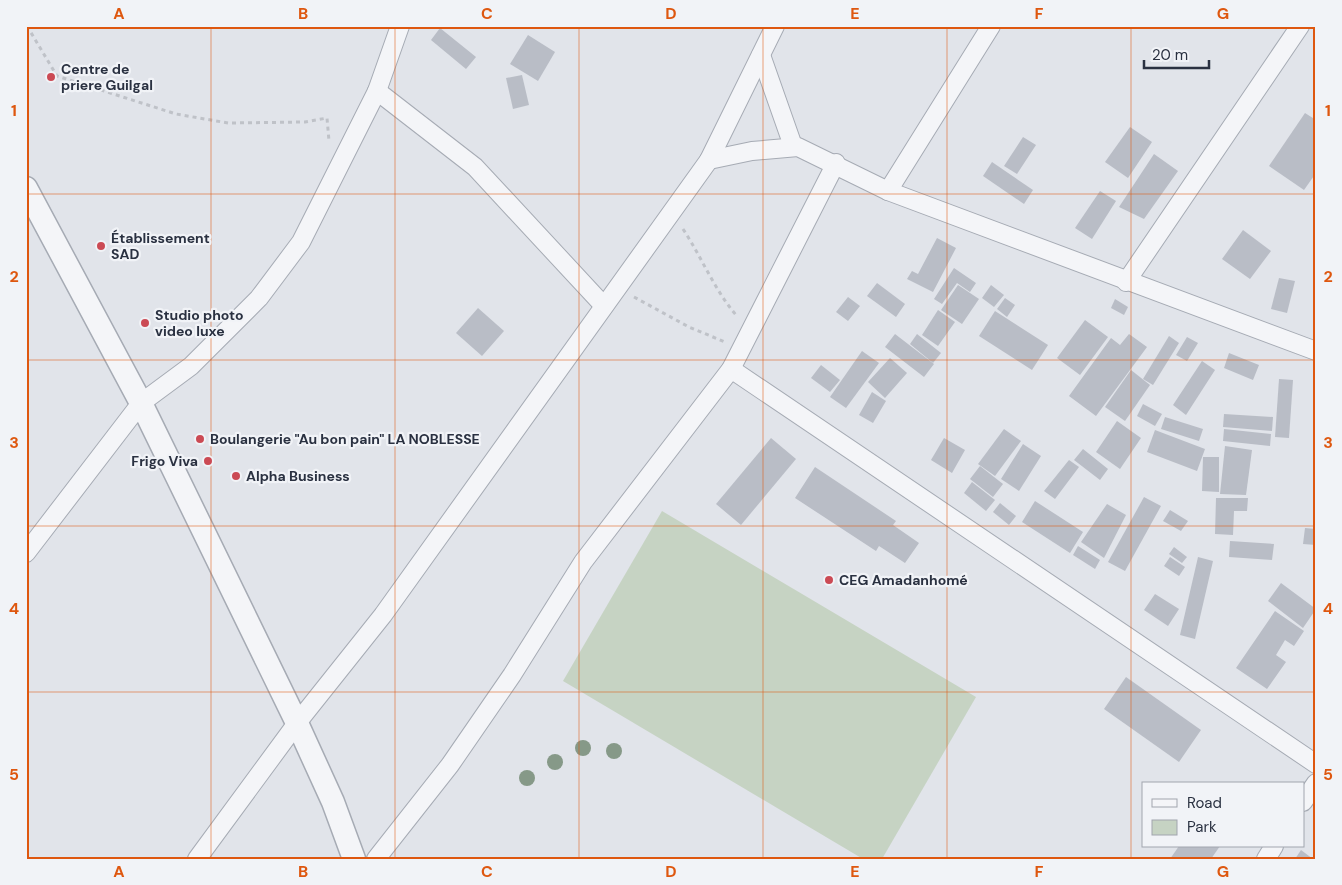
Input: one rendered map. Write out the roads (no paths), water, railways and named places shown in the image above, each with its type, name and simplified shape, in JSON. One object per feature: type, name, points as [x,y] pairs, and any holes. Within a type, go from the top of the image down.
[{"type":"street","points":[[26,553],[141,403],[191,366],[259,298],[301,242],[377,91],[400,26]]},
{"type":"street","points":[[197,859],[297,723],[383,615],[709,160],[775,26]]},
{"type":"street","points":[[888,190],[992,26]]},
{"type":"street","points":[[1126,282],[1300,26]]},
{"type":"street","points":[[761,55],[794,146]]},
{"type":"street","points":[[377,91],[474,168],[604,306]]},
{"type":"street","points":[[709,160],[794,146],[836,163],[888,190],[1126,282],[1316,351]]},
{"type":"street","points":[[376,859],[450,765],[512,675],[583,562],[731,369],[836,163]]},
{"type":"street","points":[[26,188],[141,403],[297,723],[333,802],[354,859]]},
{"type":"street","points":[[731,369],[1316,764]]},
{"type":"street","points":[[1304,801],[1316,783]]},
{"type":"street","points":[[1266,859],[1273,848]]},
{"type":"place","name":"Centre de priere Guilgal","points":[[51,77]]},
{"type":"place","name":"Établissement SAD","points":[[101,246]]},
{"type":"place","name":"Studio photo video luxe","points":[[145,323]]},
{"type":"place","name":"Boulangerie \"Au bon pain\" LA NOBLESSE","points":[[200,439]]},
{"type":"place","name":"Frigo Viva","points":[[208,461]]},
{"type":"place","name":"Alpha Business","points":[[236,476]]},
{"type":"place","name":"CEG Amadanhomé","points":[[829,580]]}]
